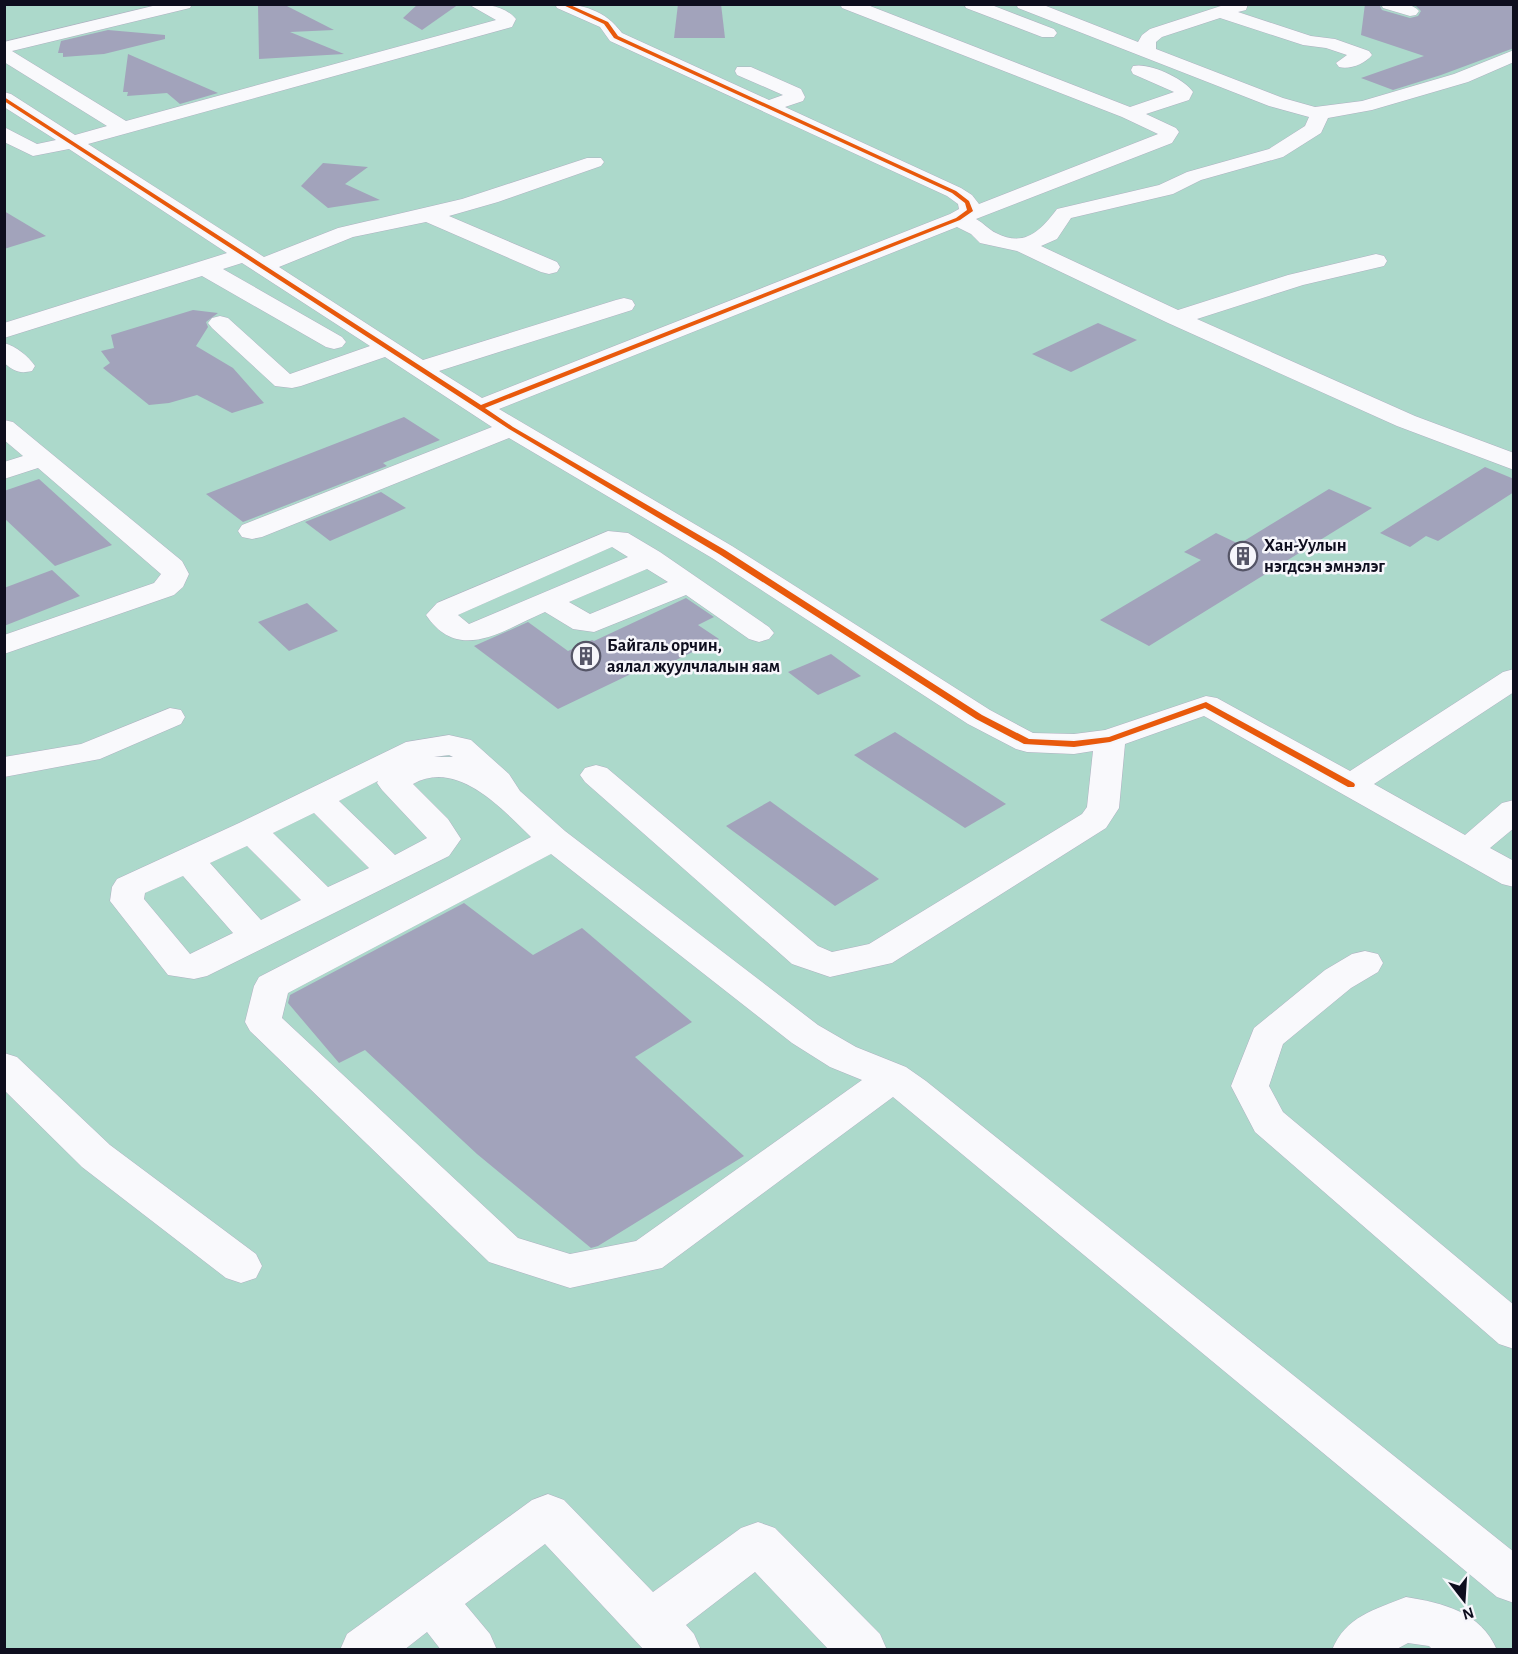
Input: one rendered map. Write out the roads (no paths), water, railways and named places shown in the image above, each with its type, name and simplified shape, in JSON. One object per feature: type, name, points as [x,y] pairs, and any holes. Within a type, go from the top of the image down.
[{"type":"street","points":[[4,40],[149,4]]},
{"type":"street","points":[[4,48],[184,4]]},
{"type":"street","points":[[4,133],[33,150],[47,149],[506,23],[507,19],[476,4]]},
{"type":"street","points":[[563,4],[606,23],[616,38],[964,198],[970,205],[969,224]]},
{"type":"street","points":[[480,408],[969,224],[1170,135],[1164,129],[1129,113],[848,4]]},
{"type":"street","points":[[972,4],[1064,39]]},
{"type":"street","points":[[1024,4],[1276,102],[1305,111],[1322,113],[1365,106],[1461,78],[1514,55]]},
{"type":"street","points":[[1148,52],[1146,44],[1148,39],[1156,33],[1246,4]]},
{"type":"street","points":[[1389,4],[1410,11]]},
{"type":"street","points":[[1219,12],[1309,41],[1329,43],[1363,55],[1345,63]]},
{"type":"street","points":[[1196,19],[1289,51],[1310,46],[1309,41]]},
{"type":"street","points":[[4,54],[125,129]]},
{"type":"street","points":[[1125,64],[1177,85],[1184,92],[1182,96],[1129,113]]},
{"type":"street","points":[[730,65],[794,93],[795,97],[768,107]]},
{"type":"street","points":[[4,98],[511,428],[722,552],[980,717],[1027,742],[1074,744],[1110,740],[1206,705],[1514,876]]},
{"type":"street","points":[[1276,102],[1305,116],[1330,119],[1348,116],[1364,109],[1365,106]]},
{"type":"street","points":[[1032,219],[1166,189],[1194,176],[1276,153],[1314,129],[1318,118]]},
{"type":"street","points":[[4,318],[19,316],[147,277],[304,246],[376,224],[428,215],[538,182],[594,162]]},
{"type":"street","points":[[1024,246],[1049,234],[1064,213]]},
{"type":"street","points":[[428,215],[549,267]]},
{"type":"street","points":[[969,224],[1011,223]]},
{"type":"street","points":[[969,224],[988,238],[1024,246],[1176,318],[1406,421],[1514,462]]},
{"type":"street","points":[[4,331],[203,267],[246,256]]},
{"type":"street","points":[[1176,318],[1296,280],[1376,261]]},
{"type":"street","points":[[203,267],[334,342]]},
{"type":"street","points":[[420,369],[624,305]]},
{"type":"street","points":[[220,323],[284,381],[292,381],[388,348]]},
{"type":"street","points":[[4,350],[23,366]]},
{"type":"street","points":[[4,427],[172,567],[175,574],[173,581],[164,589],[4,645]]},
{"type":"street","points":[[252,531],[511,428]]},
{"type":"street","points":[[4,471],[42,458]]},
{"type":"street","points":[[650,558],[474,632],[462,633],[440,615],[447,609],[608,539],[618,539],[650,558],[682,579],[759,633]]},
{"type":"street","points":[[547,601],[583,623],[594,623],[682,579],[722,552]]},
{"type":"street","points":[[4,662],[62,640],[80,617]]},
{"type":"street","points":[[1352,784],[1514,678]]},
{"type":"street","points":[[4,767],[89,752],[170,717]]},
{"type":"street","points":[[596,775],[805,955],[830,965],[879,954],[1094,820],[1103,808],[1110,740]]},
{"type":"street","points":[[509,798],[498,781],[460,747],[449,745],[417,749],[251,831],[129,887],[127,901],[181,966],[194,966],[437,848],[444,839],[436,826],[393,783],[402,775],[426,767],[460,769],[509,798],[553,839],[805,1034],[843,1057],[893,1077],[1514,1581]]},
{"type":"street","points":[[316,798],[391,870]]},
{"type":"street","points":[[1468,850],[1514,810]]},
{"type":"street","points":[[251,831],[324,903]]},
{"type":"street","points":[[553,839],[272,986],[263,1022],[504,1250],[570,1271],[647,1256],[893,1077]]},
{"type":"street","points":[[188,860],[256,936]]},
{"type":"street","points":[[1365,963],[1338,979],[1266,1037],[1250,1086],[1269,1122],[1508,1317]]},
{"type":"street","points":[[4,1067],[96,1156],[241,1266]]},
{"type":"street","points":[[364,1650],[548,1515],[664,1635],[758,1543],[863,1650]]},
{"type":"street","points":[[431,1601],[473,1650]]},
{"type":"street","points":[[1356,1650],[1366,1639],[1406,1620],[1439,1625],[1473,1650]]},
{"type":"place","name":"Хан-Уулын нэгдсэн эмнэлэг","points":[[1243,556]]},
{"type":"place","name":"Байгаль орчин, аялал жуулчлалын яам","points":[[586,656]]}]
